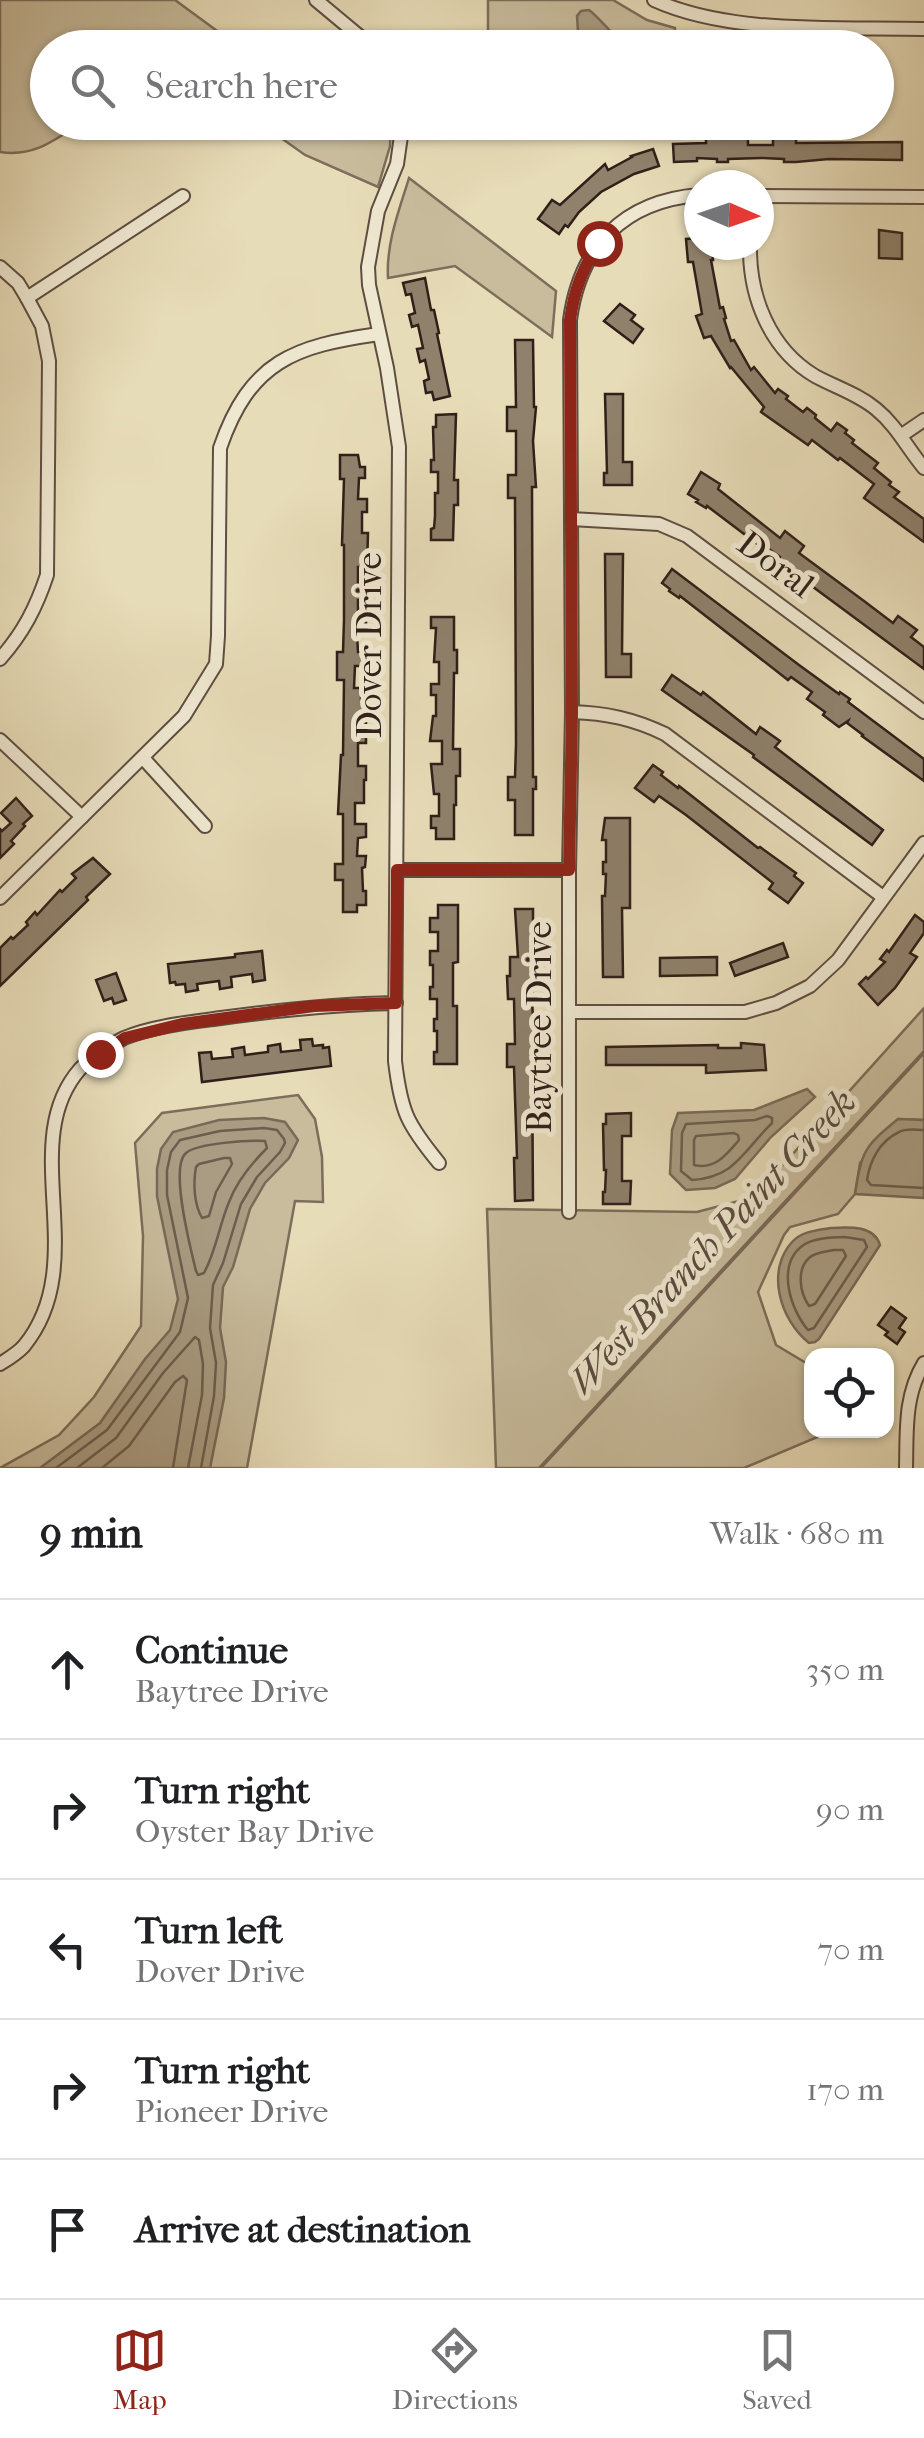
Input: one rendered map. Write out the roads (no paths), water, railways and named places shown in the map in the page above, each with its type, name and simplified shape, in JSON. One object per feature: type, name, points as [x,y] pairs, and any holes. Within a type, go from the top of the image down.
[{"type":"street","points":[[654,0],[703,18],[760,25],[924,29]]},
{"type":"street","points":[[323,2],[353,30]]},
{"type":"street","name":"Dover Drive","points":[[400,140],[397,164],[378,211],[368,268],[399,447],[395,1062],[406,1117],[439,1163]]},
{"type":"street","points":[[28,298],[183,196]]},
{"type":"street","points":[[774,196],[924,197]]},
{"type":"street","name":"Baytree Drive","points":[[568,1212],[570,320],[579,279],[599,243],[641,208],[684,197]]},
{"type":"street","points":[[751,260],[757,300],[774,337],[793,361],[880,411],[924,468]]},
{"type":"street","points":[[0,267],[28,298],[42,326],[49,361],[47,576],[28,622],[0,659]]},
{"type":"street","points":[[0,898],[184,716],[216,664],[220,448],[245,393],[268,369],[293,354],[380,334]]},
{"type":"street","points":[[902,435],[924,420]]},
{"type":"street","name":"Doral","points":[[570,520],[659,524],[687,536],[924,712]]},
{"type":"street","points":[[572,712],[618,716],[665,734],[884,898]]},
{"type":"street","points":[[0,740],[82,817]]},
{"type":"street","points":[[143,758],[205,826]]},
{"type":"street","points":[[569,1012],[745,1012],[776,1003],[810,986],[838,960],[924,843]]},
{"type":"street","points":[[397,870],[569,870]]},
{"type":"street","points":[[0,1364],[22,1348],[51,1296],[56,1265],[52,1150],[56,1119],[80,1069],[125,1038],[182,1024],[314,1006],[396,1003]]},
{"type":"street","points":[[906,1468],[907,1408],[924,1363]]},
{"type":"water","points":[[589,10],[609,30],[578,30],[577,16]]},
{"type":"water","points":[[807,1089],[815,1097],[771,1137],[735,1179],[715,1188],[686,1190],[670,1174],[672,1130],[678,1113],[754,1110]]},
{"type":"water","points":[[264,1118],[285,1122],[298,1140],[250,1209],[223,1287],[220,1328],[226,1362],[224,1398],[210,1468],[40,1468],[100,1423],[170,1330],[178,1299],[157,1196],[161,1149],[173,1132],[219,1120]]},
{"type":"water","points":[[898,1119],[924,1120],[924,1198],[855,1194],[866,1150]]},
{"type":"water","points":[[831,1228],[867,1231],[880,1245],[819,1339],[809,1343],[784,1308],[778,1280],[780,1266],[784,1253],[797,1238]]},
{"type":"waterway","name":"West Branch Paint Creek","points":[[540,1468],[924,1052]]}]
